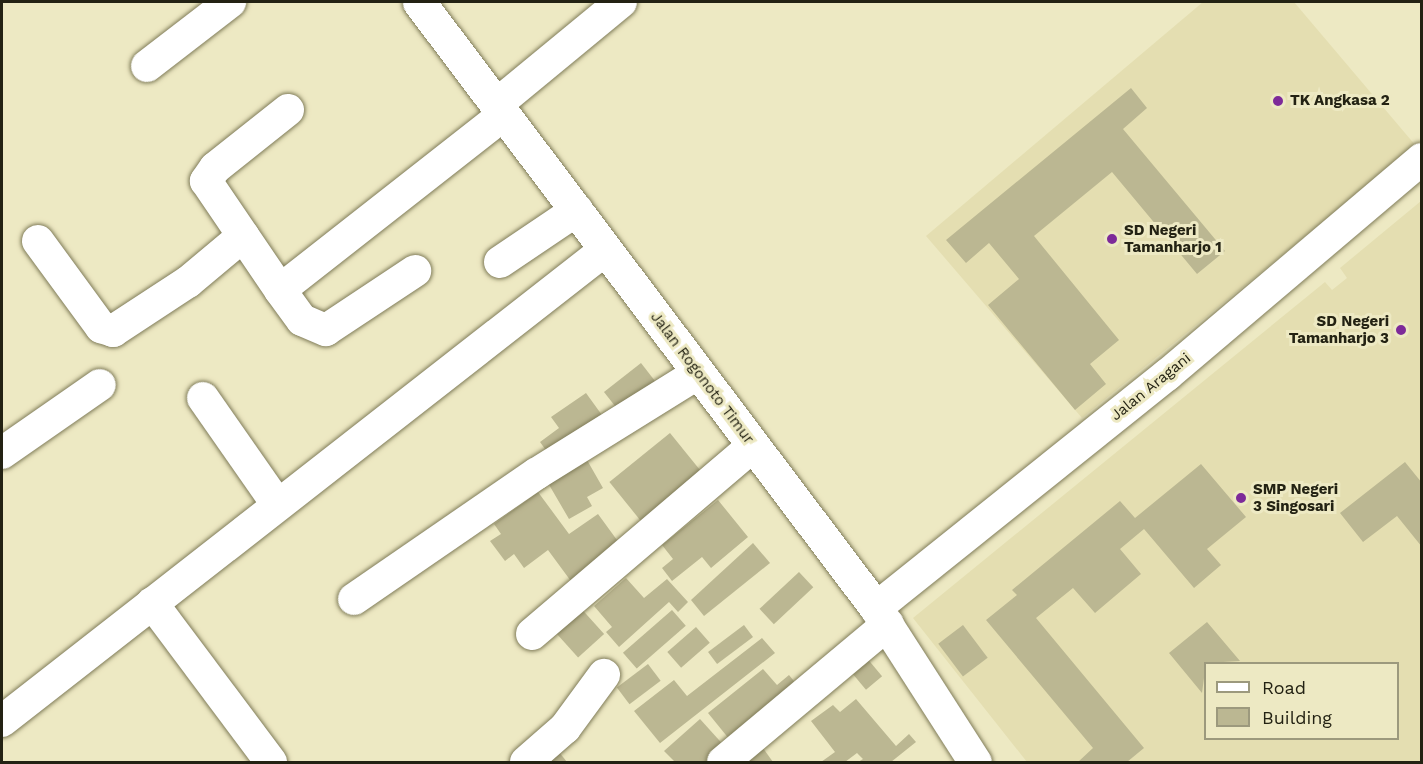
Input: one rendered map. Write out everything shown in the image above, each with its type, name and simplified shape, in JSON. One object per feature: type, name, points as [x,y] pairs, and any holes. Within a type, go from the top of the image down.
[{"type":"main road","name":"Jalan Rogonoto Timur","points":[[419,2],[882,616],[975,762]]},
{"type":"street","points":[[147,66],[230,2]]},
{"type":"street","points":[[280,290],[500,110],[621,2]]},
{"type":"street","points":[[288,110],[207,178],[243,236],[302,320],[326,330],[415,271]]},
{"type":"street","name":"Jalan Aragani","points":[[723,762],[882,616],[1422,159]]},
{"type":"street","points":[[500,262],[577,210]]},
{"type":"street","points":[[38,241],[101,327],[113,332],[188,282],[243,236]]},
{"type":"street","points":[[2,721],[605,250]]},
{"type":"street","points":[[354,599],[536,474],[698,373]]},
{"type":"street","points":[[2,453],[100,385]]},
{"type":"street","points":[[203,398],[277,504]]},
{"type":"street","points":[[532,634],[753,446]]},
{"type":"street","points":[[152,603],[271,762]]},
{"type":"street","points":[[526,762],[565,728],[604,675]]},
{"type":"shaded area","name":"SD Negeri Tamanharjo 1","points":[[1203,2],[1294,2],[1416,146],[1082,418],[926,236]]},
{"type":"shaded area","name":"SMP Negeri 3 Singosari","points":[[1421,201],[1421,762],[1027,762],[913,618],[1325,282],[1332,290],[1347,278],[1340,268]]},
{"type":"building","points":[[1131,88],[1147,108],[1123,129],[1225,251],[1197,274],[1112,172],[1034,236],[1119,340],[1090,364],[1106,384],[1075,410],[988,305],[1019,279],[989,243],[966,263],[946,240]]},
{"type":"building","points":[[641,363],[656,382],[619,411],[604,392]]},
{"type":"building","points":[[586,393],[607,422],[553,460],[540,442],[559,428],[551,417]]},
{"type":"building","points":[[670,433],[706,477],[645,526],[609,482]]},
{"type":"building","points":[[587,460],[603,488],[587,497],[592,506],[569,519],[548,483]]},
{"type":"building","points":[[1405,462],[1422,483],[1422,547],[1397,516],[1363,542],[1340,513]]},
{"type":"building","points":[[1201,464],[1246,517],[1207,549],[1221,565],[1194,588],[1144,529],[1120,549],[1141,574],[1095,613],[1073,588],[1036,618],[1144,748],[1127,762],[1078,762],[1093,748],[986,620],[1017,595],[1012,590],[1120,501],[1135,518]]},
{"type":"building","points":[[538,492],[569,534],[598,514],[625,551],[576,588],[548,550],[524,568],[514,554],[505,561],[490,541],[501,534],[494,524]]},
{"type":"building","points":[[718,500],[748,537],[711,568],[702,557],[672,581],[662,568],[673,559],[662,545]]},
{"type":"building","points":[[753,543],[770,563],[704,616],[691,600]]},
{"type":"building","points":[[799,572],[813,587],[774,624],[760,609]]},
{"type":"building","points":[[626,578],[644,598],[667,579],[688,602],[678,612],[669,602],[619,647],[606,632],[612,627],[594,606]]},
{"type":"building","points":[[578,605],[604,634],[578,657],[552,628]]},
{"type":"building","points":[[672,610],[686,626],[637,668],[623,653]]},
{"type":"building","points":[[1207,622],[1240,661],[1204,662],[1202,693],[1169,653]]},
{"type":"building","points":[[744,625],[753,637],[717,664],[708,652]]},
{"type":"building","points":[[963,625],[988,658],[963,676],[938,644]]},
{"type":"building","points":[[696,627],[710,643],[681,668],[667,652]]},
{"type":"building","points":[[762,638],[775,653],[660,743],[634,711],[674,680],[687,696]]},
{"type":"building","points":[[866,657],[882,676],[866,690],[850,670]]},
{"type":"building","points":[[648,664],[661,681],[629,704],[617,687]]},
{"type":"building","points":[[763,669],[777,685],[789,675],[802,691],[734,745],[708,713]]},
{"type":"building","points":[[856,699],[896,746],[909,734],[916,742],[891,762],[858,762],[863,759],[857,753],[845,762],[821,762],[835,752],[811,721],[833,705],[840,712]]},
{"type":"building","points":[[700,719],[728,750],[714,762],[675,762],[664,751]]},
{"type":"building","points":[[760,744],[773,762],[743,762]]},
{"type":"building","points":[[559,752],[567,762],[546,762]]},
{"type":"place","name":"TK Angkasa 2","points":[[1278,101]]},
{"type":"place","name":"SD Negeri Tamanharjo 1","points":[[1112,239]]},
{"type":"place","name":"SD Negeri Tamanharjo 3","points":[[1401,330]]},
{"type":"place","name":"SMP Negeri 3 Singosari","points":[[1241,498]]}]
